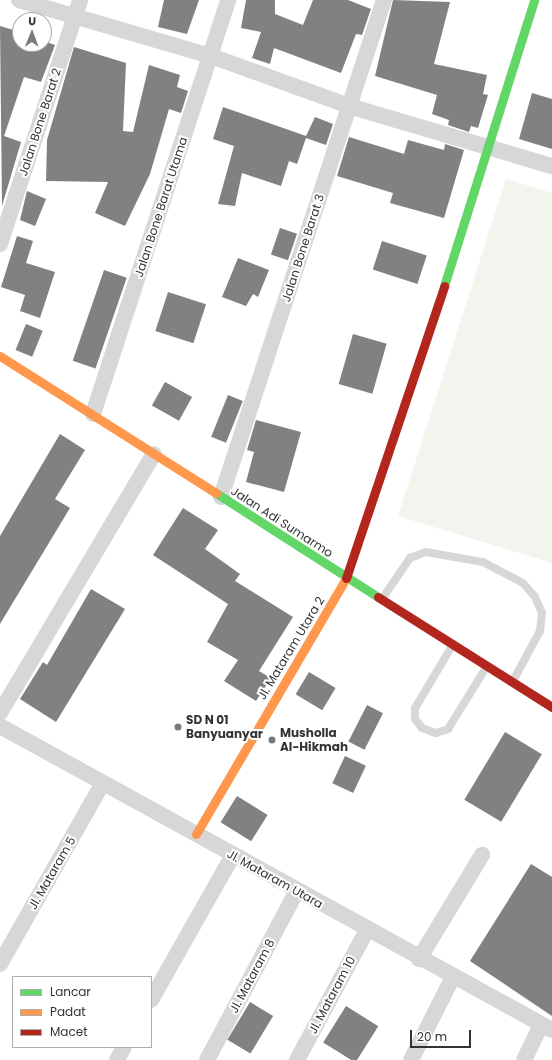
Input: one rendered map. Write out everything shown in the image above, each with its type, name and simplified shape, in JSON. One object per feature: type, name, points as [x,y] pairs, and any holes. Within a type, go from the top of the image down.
[{"type":"street","points":[[19,0],[75,18],[211,56],[349,106],[552,166]]},
{"type":"street","name":"Jalan Bone Barat 2","points":[[0,244],[80,0]]},
{"type":"street","name":"Jalan Bone Barat Utama","points":[[93,414],[228,0]]},
{"type":"street","name":"Jalan Bone Barat 3","points":[[222,497],[384,0]]},
{"type":"street","name":"Jl. Mataram Utara 2","points":[[196,834],[347,578],[490,148],[534,0]]},
{"type":"street","name":"Jalan Adi Sumarmo","points":[[0,356],[552,707]]},
{"type":"street","points":[[0,713],[154,454]]},
{"type":"street","name":"Jl. Mataram Utara","points":[[0,726],[418,959],[547,1027]]},
{"type":"street","name":"Jl. Mataram 5","points":[[0,964],[103,783]]},
{"type":"street","points":[[418,959],[482,855]]},
{"type":"street","points":[[152,998],[233,856]]},
{"type":"street","name":"Jl. Mataram 8","points":[[207,1060],[297,891]]},
{"type":"street","name":"Jl. Mataram 10","points":[[297,1060],[367,930]]},
{"type":"street","points":[[411,1060],[453,977]]},
{"type":"street","points":[[524,1060],[547,1027]]},
{"type":"street","points":[[117,1060],[123,1048]]},
{"type":"lane","points":[[382,600],[410,558],[426,552],[483,562],[523,583],[535,596],[542,613],[540,631],[512,682]]},
{"type":"lane","points":[[453,644],[414,708],[415,719],[422,728],[436,733],[448,730],[487,666]]},
{"type":"shaded area","points":[[506,179],[552,193],[552,563],[398,516]]},
{"type":"building","points":[[164,0],[199,0],[187,34],[158,27]]},
{"type":"building","points":[[246,0],[275,0],[275,14],[303,25],[313,0],[348,0],[371,9],[362,35],[356,34],[341,73],[274,48],[270,64],[252,58],[261,32],[241,28]]},
{"type":"building","points":[[393,0],[450,2],[434,64],[487,75],[483,94],[488,95],[478,128],[471,126],[469,132],[448,125],[449,120],[432,114],[437,95],[375,76]]},
{"type":"building","points":[[0,26],[12,30],[12,52],[52,52],[52,44],[55,45],[41,82],[24,77],[4,136],[21,142],[2,206]]},
{"type":"building","points":[[74,47],[126,63],[123,131],[133,132],[149,65],[180,75],[177,87],[188,91],[181,113],[169,109],[150,174],[125,226],[95,213],[108,182],[46,181],[47,140]]},
{"type":"building","points":[[532,93],[552,99],[552,149],[519,139]]},
{"type":"building","points":[[223,107],[306,136],[315,117],[333,124],[326,145],[306,138],[297,164],[289,161],[281,186],[242,173],[235,206],[218,204],[234,146],[213,139]]},
{"type":"building","points":[[349,137],[404,154],[408,140],[444,150],[445,144],[464,150],[444,218],[390,203],[393,193],[337,176]]},
{"type":"building","points":[[27,191],[46,199],[35,226],[20,220]]},
{"type":"building","points":[[280,228],[297,234],[288,260],[271,254]]},
{"type":"building","points":[[17,236],[33,241],[26,263],[55,272],[40,318],[20,311],[25,295],[1,287]]},
{"type":"building","points":[[382,241],[427,256],[417,284],[373,270]]},
{"type":"building","points":[[238,258],[269,270],[258,297],[253,294],[246,306],[222,297]]},
{"type":"building","points":[[104,270],[127,278],[95,369],[73,361]]},
{"type":"building","points":[[168,292],[206,304],[193,343],[155,331]]},
{"type":"building","points":[[26,324],[43,331],[32,357],[16,350]]},
{"type":"building","points":[[353,334],[387,344],[372,394],[339,384]]},
{"type":"building","points":[[165,382],[192,397],[179,421],[152,406]]},
{"type":"building","points":[[228,395],[243,401],[226,443],[211,437]]},
{"type":"building","points":[[256,420],[301,432],[284,492],[246,482],[254,452],[247,450]]},
{"type":"building","points":[[60,434],[85,450],[55,499],[70,508],[0,624],[0,536]]},
{"type":"building","points":[[183,508],[218,530],[205,549],[240,574],[235,581],[293,617],[259,671],[271,678],[256,701],[224,681],[238,660],[207,642],[228,604],[153,555]]},
{"type":"building","points":[[91,589],[125,609],[56,722],[20,699],[43,662],[47,665]]},
{"type":"building","points":[[309,672],[336,688],[322,710],[296,694]]},
{"type":"building","points":[[367,705],[383,713],[364,750],[348,742]]},
{"type":"building","points":[[505,732],[542,754],[501,822],[464,800]]},
{"type":"building","points":[[345,756],[366,766],[353,793],[332,783]]},
{"type":"building","points":[[237,796],[268,815],[251,841],[221,822]]},
{"type":"building","points":[[531,864],[552,877],[552,1016],[470,961]]},
{"type":"building","points":[[250,1002],[273,1016],[250,1054],[227,1040]]},
{"type":"building","points":[[346,1006],[378,1026],[357,1060],[351,1060],[323,1042]]},
{"type":"traffic: fast","points":[[444,286],[534,0]]},
{"type":"traffic: fast","points":[[216,493],[378,597]]},
{"type":"traffic: slow","points":[[0,356],[216,493]]},
{"type":"traffic: slow","points":[[196,834],[346,578]]},
{"type":"traffic: jam","points":[[346,578],[444,286]]},
{"type":"traffic: jam","points":[[378,597],[552,707]]},
{"type":"place","name":"SD N 01 Banyuanyar","points":[[178,727]]},
{"type":"place","name":"Musholla Al-Hikmah","points":[[272,740]]}]
